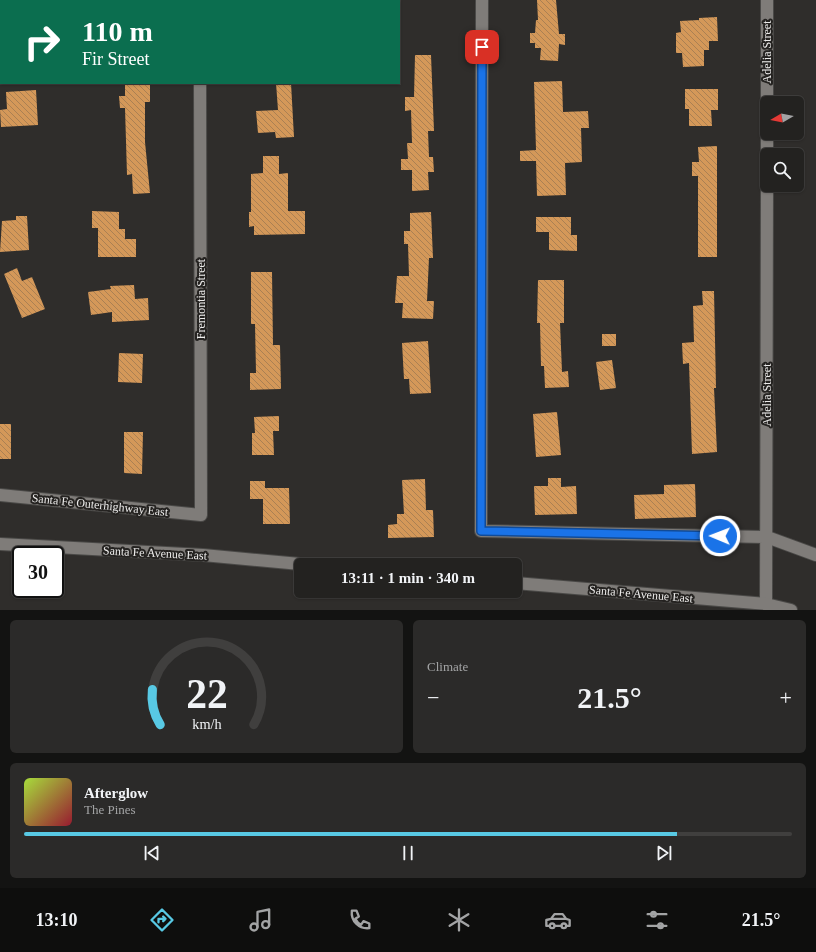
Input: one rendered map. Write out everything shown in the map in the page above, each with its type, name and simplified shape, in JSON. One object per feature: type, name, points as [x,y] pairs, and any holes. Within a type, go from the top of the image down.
[{"type":"street","points":[[482,0],[481,531],[767,537],[816,555]]},
{"type":"street","name":"Adelia Street","points":[[767,0],[767,96]]},
{"type":"street","name":"Fremontia Street","points":[[200,84],[201,515]]},
{"type":"street","name":"Adelia Street","points":[[766,604],[767,192]]},
{"type":"street","name":"Santa Fe Outerhighway East","points":[[0,495],[201,515]]},
{"type":"street","name":"Santa Fe Avenue East","points":[[0,544],[203,556],[294,564]]},
{"type":"street","name":"Santa Fe Avenue East","points":[[522,584],[766,604],[791,610]]},
{"type":"building","points":[[537,0],[556,0],[559,34],[565,34],[565,45],[559,44],[558,61],[540,60],[541,48],[535,48],[535,43],[530,43],[530,33],[535,33],[536,20],[538,20]]},
{"type":"building","points":[[717,17],[718,41],[709,41],[709,50],[704,50],[704,66],[683,67],[682,53],[676,53],[676,33],[681,32],[680,21]]},
{"type":"building","points":[[415,55],[431,55],[434,131],[428,131],[429,157],[433,157],[434,172],[428,172],[429,190],[412,191],[412,170],[401,170],[401,159],[408,159],[407,143],[412,143],[411,110],[405,111],[405,97],[414,97]]},
{"type":"building","points":[[562,81],[563,112],[588,111],[589,128],[581,128],[582,162],[565,163],[566,195],[537,196],[536,161],[520,161],[520,151],[536,150],[534,82]]},
{"type":"building","points":[[125,84],[150,84],[150,102],[145,102],[145,142],[150,193],[133,194],[132,174],[127,175],[125,108],[120,108],[119,96],[125,96]]},
{"type":"building","points":[[276,84],[291,84],[294,137],[276,138],[275,132],[258,133],[256,111],[278,110]]},
{"type":"building","points":[[685,89],[718,89],[718,110],[711,110],[712,126],[689,126],[689,109],[685,109]]},
{"type":"building","points":[[36,90],[38,125],[1,127],[0,110],[7,109],[6,92]]},
{"type":"building","points":[[717,146],[717,257],[698,257],[698,176],[692,176],[692,162],[699,162],[698,147]]},
{"type":"building","points":[[263,156],[279,156],[279,174],[288,173],[288,211],[305,211],[305,234],[254,235],[254,226],[249,227],[249,212],[251,212],[251,174],[263,173]]},
{"type":"building","points":[[92,211],[119,212],[119,229],[125,229],[125,239],[136,239],[136,257],[98,257],[98,228],[92,228]]},
{"type":"building","points":[[431,212],[433,258],[429,258],[427,301],[434,301],[433,319],[402,318],[403,303],[395,303],[397,276],[409,276],[408,244],[404,244],[404,231],[410,231],[410,213]]},
{"type":"building","points":[[16,216],[27,216],[29,250],[0,252],[2,221],[16,220]]},
{"type":"building","points":[[536,217],[571,217],[571,235],[577,235],[577,251],[549,250],[549,232],[536,232]]},
{"type":"building","points":[[17,268],[22,281],[32,277],[45,309],[22,318],[4,274]]},
{"type":"building","points":[[251,272],[272,272],[273,345],[280,345],[281,389],[250,390],[250,373],[256,373],[255,324],[251,324]]},
{"type":"building","points":[[538,280],[564,280],[564,323],[560,323],[562,372],[568,371],[569,387],[545,388],[544,366],[541,366],[540,323],[537,323]]},
{"type":"building","points":[[134,285],[135,299],[148,298],[149,320],[112,322],[112,312],[91,315],[88,292],[111,289],[110,286]]},
{"type":"building","points":[[702,291],[714,291],[716,388],[714,388],[717,452],[692,454],[689,363],[683,364],[682,343],[694,342],[693,306],[703,305]]},
{"type":"building","points":[[602,334],[616,334],[616,346],[602,346]]},
{"type":"building","points":[[428,341],[431,393],[410,394],[409,379],[404,379],[402,343]]},
{"type":"building","points":[[119,353],[143,354],[142,383],[118,382]]},
{"type":"building","points":[[612,360],[616,388],[600,390],[596,362]]},
{"type":"building","points":[[557,412],[561,455],[536,457],[533,414]]},
{"type":"building","points":[[279,416],[279,431],[273,431],[274,455],[252,455],[252,433],[255,433],[254,417]]},
{"type":"building","points":[[0,424],[11,424],[11,459],[0,459]]},
{"type":"building","points":[[124,432],[143,432],[142,474],[124,473]]},
{"type":"building","points":[[548,478],[561,478],[561,487],[576,486],[577,514],[535,515],[534,486],[548,486]]},
{"type":"building","points":[[425,479],[426,510],[433,510],[434,537],[388,538],[388,525],[397,524],[397,514],[404,514],[402,480]]},
{"type":"building","points":[[250,481],[265,481],[265,488],[289,488],[290,524],[263,524],[263,499],[250,499]]},
{"type":"building","points":[[695,484],[696,517],[635,519],[634,495],[664,494],[664,485]]},
{"type":"route","points":[[482,47],[481,531],[720,536]]}]
